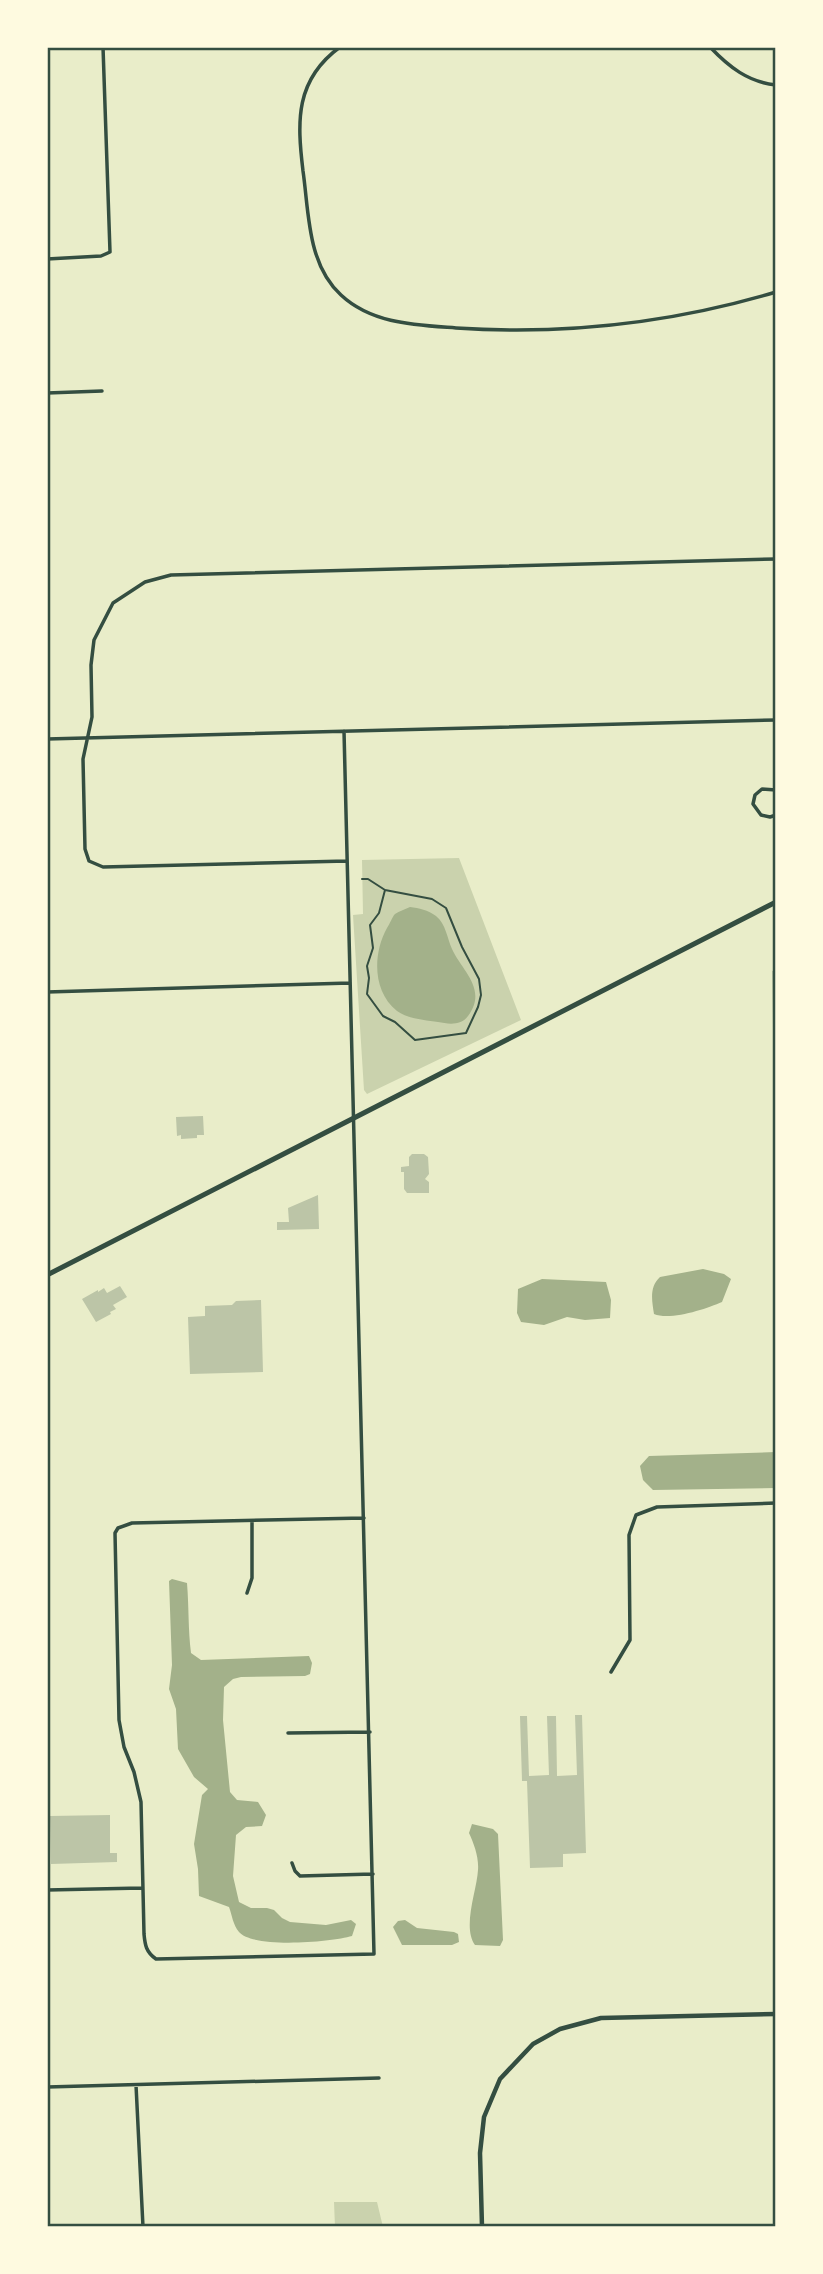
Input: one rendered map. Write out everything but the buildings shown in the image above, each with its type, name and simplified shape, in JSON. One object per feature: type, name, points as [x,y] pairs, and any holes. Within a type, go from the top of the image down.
[{"type":"main road","points":[[47,1275],[776,902]]},
{"type":"street","points":[[47,259],[95,257],[110,252],[103,47]]},
{"type":"street","points":[[340,47],[328,56],[307,88],[301,105],[298,132],[316,255],[326,276],[340,294],[362,310],[390,320],[439,326],[506,330],[565,328],[660,318],[776,292]]},
{"type":"street","points":[[710,47],[724,62],[744,76],[776,85]]},
{"type":"street","points":[[47,393],[102,391]]},
{"type":"street","points":[[347,861],[103,867],[89,861],[86,849],[83,759],[92,717],[92,651],[98,630],[113,603],[145,582],[171,575],[776,559]]},
{"type":"street","points":[[47,739],[776,720]]},
{"type":"street","points":[[344,731],[370,1732],[374,1954],[156,1959],[149,1954],[145,1945],[141,1802],[134,1772],[124,1747],[119,1720],[114,1540],[118,1528],[132,1522],[364,1518]]},
{"type":"street","points":[[776,789],[766,788],[758,792],[753,804],[761,815],[776,815]]},
{"type":"street","points":[[47,992],[350,983]]},
{"type":"street","points":[[611,1672],[630,1640],[629,1549],[630,1529],[636,1515],[650,1508],[776,1503]]},
{"type":"street","points":[[247,1593],[252,1578],[252,1521]]},
{"type":"street","points":[[288,1733],[370,1732]]},
{"type":"street","points":[[292,1863],[300,1876],[373,1874]]},
{"type":"street","points":[[47,1890],[142,1888]]},
{"type":"street","points":[[482,2227],[480,2153],[484,2117],[500,2079],[533,2044],[560,2029],[601,2018],[776,2014]]},
{"type":"street","points":[[47,2087],[379,2078]]},
{"type":"street","points":[[136,2085],[143,2227]]},
{"type":"path","points":[[362,879],[385,890],[432,899],[446,908],[461,947],[479,979],[481,995],[466,1033],[415,1040],[395,1022],[383,1016],[367,994],[367,966],[373,948],[370,925],[379,913],[385,890]]},
{"type":"shaded area","points":[[459,858],[521,1020],[367,1094],[364,1090],[353,915],[363,914],[362,860]]},
{"type":"shaded area","points":[[410,907],[427,911],[439,919],[452,949],[471,981],[475,997],[473,1006],[462,1021],[454,1024],[406,1016],[389,1003],[383,993],[377,971],[382,938],[395,914]]},
{"type":"shaded area","points":[[703,1269],[724,1274],[731,1279],[722,1302],[678,1315],[654,1314],[653,1290],[660,1277]]},
{"type":"shaded area","points":[[542,1279],[606,1282],[611,1300],[610,1318],[585,1320],[567,1317],[544,1325],[521,1322],[517,1313],[518,1289]]},
{"type":"shaded area","points":[[776,1452],[776,1488],[653,1490],[643,1480],[640,1466],[649,1456]]},
{"type":"shaded area","points":[[172,1579],[187,1583],[191,1653],[201,1660],[309,1656],[312,1663],[310,1674],[305,1676],[241,1677],[233,1679],[224,1687],[223,1720],[230,1792],[237,1800],[258,1802],[266,1815],[262,1826],[246,1827],[236,1835],[233,1876],[239,1902],[251,1908],[274,1910],[290,1922],[326,1925],[351,1920],[356,1924],[352,1936],[293,1943],[260,1941],[239,1932],[229,1907],[199,1896],[194,1844],[202,1795],[208,1789],[194,1777],[178,1749],[176,1709],[169,1689],[172,1665],[169,1581]]},
{"type":"shaded area","points":[[472,1824],[493,1829],[498,1834],[503,1940],[500,1946],[475,1945],[471,1937],[471,1908],[478,1865],[469,1833]]},
{"type":"shaded area","points":[[405,1920],[417,1928],[454,1932],[458,1934],[459,1942],[452,1945],[402,1945],[393,1927],[398,1921]]},
{"type":"shaded area","points":[[334,2202],[377,2202],[383,2227],[335,2227]]}]
